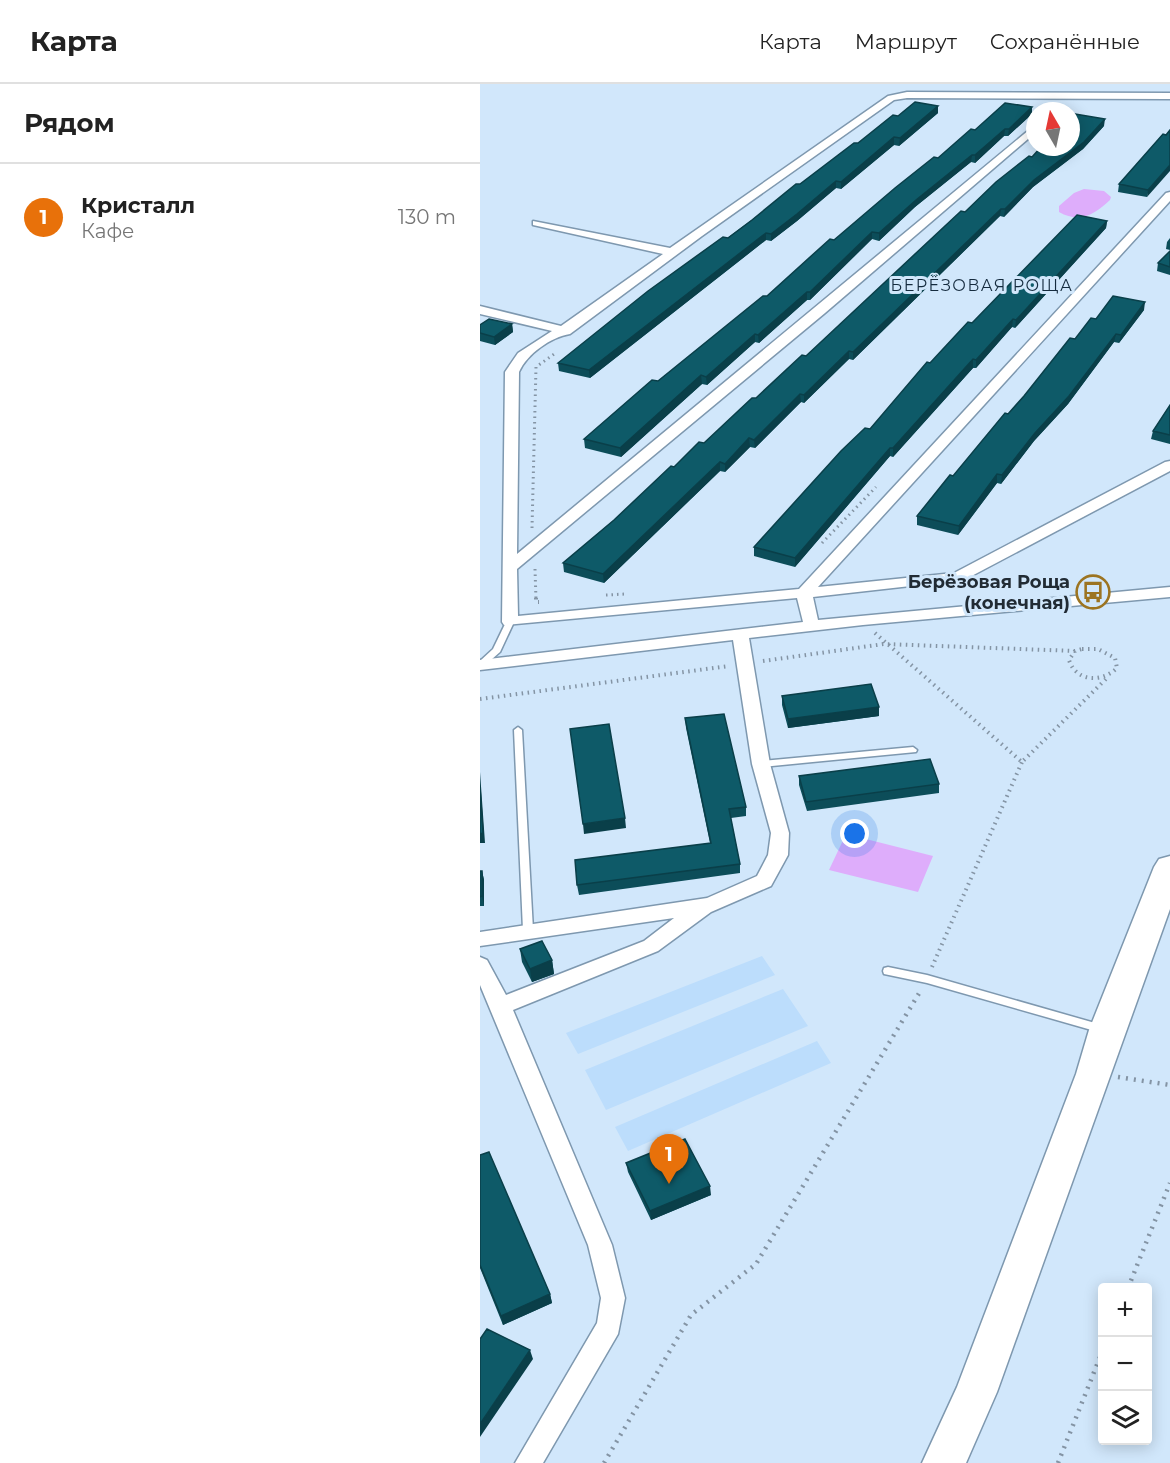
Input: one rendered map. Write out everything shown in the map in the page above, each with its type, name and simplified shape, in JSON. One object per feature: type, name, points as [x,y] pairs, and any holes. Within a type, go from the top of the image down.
[{"type":"main road","points":[[945,1463],[976,1392],[1094,1074],[1107,1030],[1170,867]]},
{"type":"street","points":[[1170,96],[1068,100],[907,95],[891,98],[671,252],[566,330],[527,352],[516,363],[512,372],[510,622],[958,577],[1170,465]]},
{"type":"street","points":[[509,568],[821,310],[1026,136]]},
{"type":"street","points":[[804,593],[1170,195]]},
{"type":"street","points":[[537,223],[671,252]]},
{"type":"street","points":[[480,310],[566,330]]},
{"type":"street","points":[[480,665],[863,620],[1170,592]]},
{"type":"street","points":[[804,593],[812,627]]},
{"type":"street","points":[[501,1006],[651,946],[677,925],[710,905],[764,881],[778,855],[780,832],[761,764],[740,635]]},
{"type":"street","points":[[480,939],[528,930],[710,905]]},
{"type":"street","points":[[480,965],[501,1006],[600,1245],[613,1298],[609,1326],[528,1463]]},
{"type":"lane","points":[[480,665],[497,650],[510,622]]},
{"type":"lane","points":[[518,730],[528,930]]},
{"type":"lane","points":[[761,764],[913,750]]},
{"type":"lane","points":[[888,971],[1107,1030]]},
{"type":"path","points":[[541,522],[532,529],[536,367],[565,346]]},
{"type":"path","points":[[542,564],[533,571],[536,602],[546,601]]},
{"type":"path","points":[[600,595],[630,595]]},
{"type":"path","points":[[863,620],[884,644],[1022,762]]},
{"type":"path","points":[[480,699],[884,644],[1075,651],[1090,648],[1111,654],[1116,658],[1117,668],[1022,762],[927,980],[756,1264],[691,1315],[604,1463]]},
{"type":"path","points":[[1075,651],[1069,660],[1069,665],[1078,674],[1094,678],[1109,676]]},
{"type":"path","points":[[1094,1074],[1170,1085]]},
{"type":"path","points":[[1130,1283],[1170,1183]]},
{"type":"path","points":[[1058,1463],[1098,1362]]},
{"type":"shaded area","points":[[1084,189],[1104,191],[1111,197],[1110,200],[1087,216],[1067,216],[1059,212],[1059,206],[1074,193]]},
{"type":"shaded area","points":[[846,834],[933,856],[918,892],[829,870]]},
{"type":"shaded area","points":[[762,956],[775,975],[578,1054],[566,1033]]},
{"type":"shaded area","points":[[783,989],[808,1026],[606,1110],[585,1070]]},
{"type":"shaded area","points":[[817,1041],[831,1063],[628,1151],[615,1127]]},
{"type":"building","points":[[915,102],[938,106],[900,138],[894,137],[841,182],[836,181],[771,234],[766,233],[589,370],[558,363],[648,291],[723,237],[728,238],[796,184],[800,184],[893,115],[898,116]]},
{"type":"building","points":[[1005,103],[1026,106],[1026,113],[1009,129],[1005,129],[975,155],[972,155],[879,233],[872,232],[810,292],[807,292],[758,335],[755,334],[706,377],[701,375],[620,448],[584,439],[652,380],[658,381],[763,296],[767,296],[830,239],[834,240],[895,188],[934,157],[938,158],[971,129],[975,130]]},
{"type":"building","points":[[1080,115],[1105,119],[1080,145]]},
{"type":"building","points":[[1170,130],[1170,165],[1148,190],[1119,184],[1163,134],[1166,135]]},
{"type":"building","points":[[1029,156],[1066,156],[1034,180],[1005,209],[1001,209],[853,352],[849,351],[804,395],[800,394],[754,440],[749,438],[725,464],[720,462],[603,574],[563,563],[614,520],[671,466],[674,467],[699,442],[704,443],[802,355],[806,356],[961,211],[965,212],[996,182]]},
{"type":"building","points":[[1077,215],[1107,221],[1016,320],[1013,319],[976,360],[973,359],[893,448],[890,448],[795,558],[754,547],[841,451],[865,428],[870,429],[927,362],[930,363],[968,322],[972,323]]},
{"type":"building","points":[[1170,251],[1170,267],[1158,263]]},
{"type":"building","points":[[1113,296],[1145,302],[1121,335],[1116,334],[1069,396],[1035,433],[1002,475],[997,474],[959,526],[917,516],[1005,413],[1008,414],[1024,396],[1070,338],[1075,339],[1091,318],[1096,319]]},
{"type":"building","points":[[489,319],[512,324],[494,337],[480,333],[480,325]]},
{"type":"building","points":[[1170,405],[1170,435],[1153,431]]},
{"type":"building","points":[[871,684],[879,707],[788,719],[782,696]]},
{"type":"building","points":[[724,714],[746,807],[729,809],[740,864],[577,885],[575,860],[711,843],[685,718]]},
{"type":"building","points":[[609,724],[625,818],[583,824],[570,729]]},
{"type":"building","points":[[930,759],[939,784],[806,802],[799,776]]},
{"type":"building","points":[[480,788],[483,833],[480,834]]},
{"type":"building","points":[[480,871],[482,871],[482,896],[480,897]]},
{"type":"building","points":[[542,941],[552,960],[530,969],[520,949]]},
{"type":"building","points":[[685,1139],[710,1186],[650,1211],[626,1163]]},
{"type":"building","points":[[489,1152],[550,1294],[501,1316],[480,1265],[480,1155]]},
{"type":"building","points":[[487,1329],[530,1350],[480,1424],[480,1339]]},
{"type":"place","name":"Берёзовая Роща (конечная)","points":[[1093,592]]},
{"type":"place","name":"Кристалл","points":[[669,1184]]},
{"type":"district","name":"БЕРЁЗОВАЯ РОЩА","points":[[982,285]]}]
